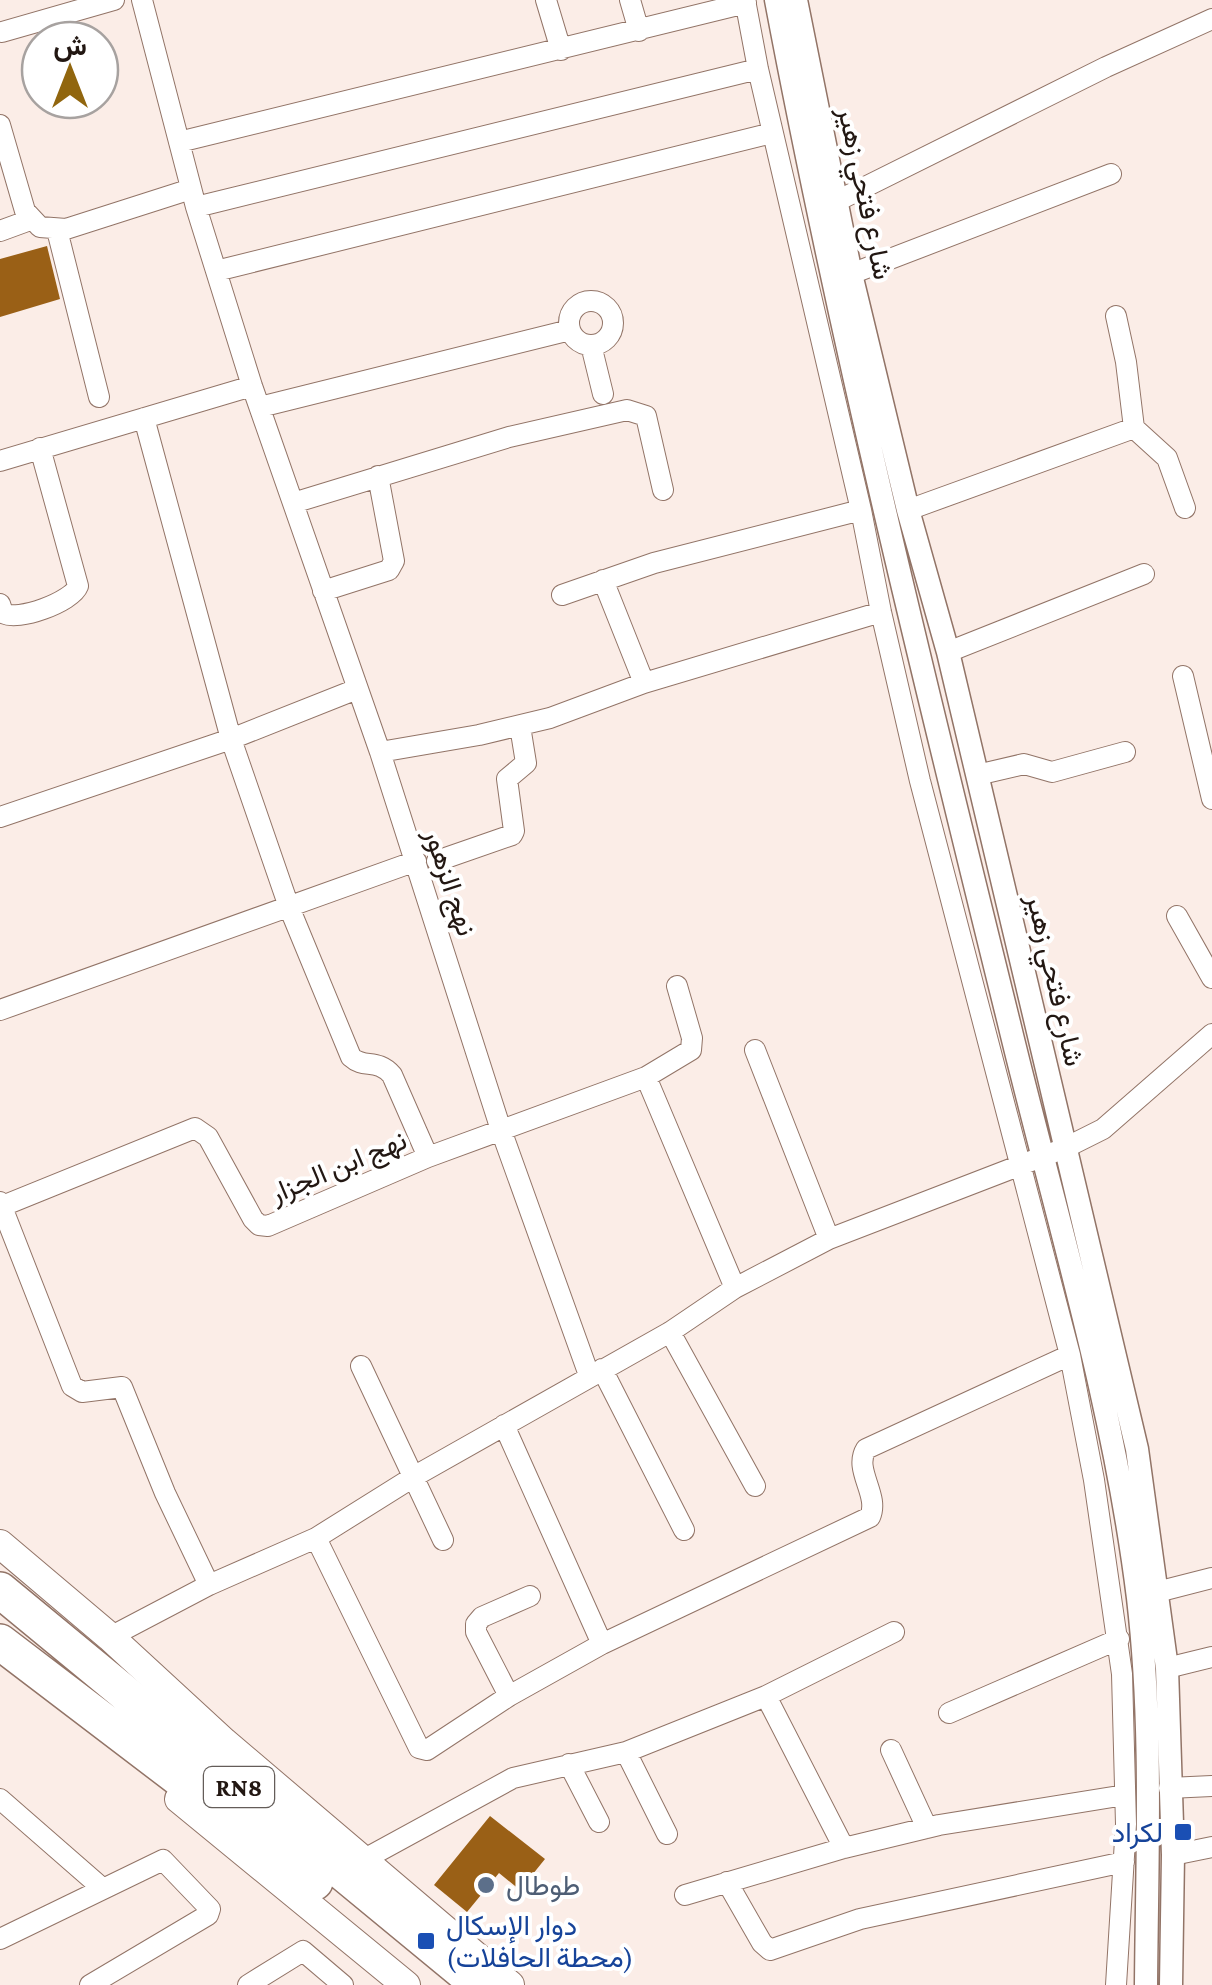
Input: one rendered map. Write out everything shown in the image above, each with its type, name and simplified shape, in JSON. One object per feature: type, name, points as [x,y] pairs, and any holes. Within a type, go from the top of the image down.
[{"type":"highway","points":[[0,1562],[134,1681],[257,1802]]},
{"type":"highway","name":"RN8","points":[[0,1590],[479,1985]]},
{"type":"highway","name":"RN8","points":[[0,1620],[442,1985]]},
{"type":"highway","points":[[0,1642],[315,1882]]},
{"type":"main road","points":[[0,1544],[110,1637],[224,1742],[510,1985]]},
{"type":"main road","points":[[0,1652],[406,1985]]},
{"type":"street","points":[[0,37],[114,0]]},
{"type":"street","name":"نهج الزهور","points":[[142,0],[194,198],[252,386],[357,690],[427,861],[501,1130],[596,1372],[684,1530]]},
{"type":"street","points":[[546,0],[561,50]]},
{"type":"street","points":[[630,0],[638,31]]},
{"type":"street","name":"شارع فتحي زهير","points":[[776,0],[800,126],[1032,1160],[1108,1419],[1146,1672],[1146,1985]]},
{"type":"street","name":"شارع فتحي زهير","points":[[796,0],[852,274],[908,510],[948,652],[1137,1449],[1167,1668],[1171,1985]]},
{"type":"street","points":[[179,142],[746,2],[758,70],[920,781],[1032,1160],[1070,1355],[1118,1639],[1126,1794],[1116,1985]]},
{"type":"street","points":[[837,201],[1212,18]]},
{"type":"street","points":[[0,125],[30,220],[40,227],[57,230],[758,70]]},
{"type":"street","points":[[216,271],[772,132]]},
{"type":"street","points":[[852,274],[1111,174]]},
{"type":"street","points":[[0,231],[30,220]]},
{"type":"street","points":[[57,230],[100,397]]},
{"type":"street","points":[[586,301],[601,302],[611,313],[613,328],[605,341],[590,345],[577,341],[568,323],[573,309],[586,301]]},
{"type":"street","points":[[1116,316],[1134,428],[1167,458],[1185,508]]},
{"type":"street","points":[[260,407],[570,330]]},
{"type":"street","points":[[590,345],[603,394]]},
{"type":"street","points":[[0,460],[252,386]]},
{"type":"street","points":[[294,503],[509,437],[627,410],[646,416],[664,490]]},
{"type":"street","points":[[144,418],[230,739],[289,907],[351,1057],[360,1063],[382,1065],[392,1074],[428,1156]]},
{"type":"street","points":[[908,510],[1134,428]]},
{"type":"street","points":[[0,604],[7,616],[15,617],[77,592],[78,580],[40,448]]},
{"type":"street","points":[[323,592],[388,570],[394,561],[378,476]]},
{"type":"street","points":[[562,595],[654,563],[861,510]]},
{"type":"street","points":[[948,652],[1144,574]]},
{"type":"street","points":[[603,580],[644,684]]},
{"type":"street","points":[[380,752],[520,726],[881,612]]},
{"type":"street","points":[[1182,676],[1212,798]]},
{"type":"street","points":[[0,817],[230,739],[357,690]]},
{"type":"street","points":[[0,1010],[224,927],[512,835],[507,778],[526,762],[520,726]]},
{"type":"street","points":[[977,774],[1024,764],[1052,772],[1124,752]]},
{"type":"street","points":[[1177,916],[1212,978]]},
{"type":"street","name":"نهج ابن الجزار","points":[[1,1205],[186,1130],[202,1131],[253,1219],[268,1226],[428,1156],[646,1078],[691,1050],[692,1038],[677,986]]},
{"type":"street","points":[[110,1637],[209,1585],[316,1538],[415,1476],[670,1332],[736,1288],[829,1240],[1065,1148],[1118,1119],[1212,1034]]},
{"type":"street","points":[[756,1050],[829,1240]]},
{"type":"street","points":[[646,1078],[736,1288]]},
{"type":"street","points":[[1,1205],[72,1386],[82,1392],[122,1387],[209,1585]]},
{"type":"street","points":[[670,1332],[755,1486]]},
{"type":"street","points":[[316,1538],[420,1748],[427,1750],[509,1696],[602,1644],[870,1517],[874,1508],[862,1462],[866,1449],[1070,1355]]},
{"type":"street","points":[[361,1366],[443,1540]]},
{"type":"street","points":[[504,1425],[602,1644]]},
{"type":"street","points":[[1158,1592],[1212,1578]]},
{"type":"street","points":[[509,1696],[476,1632],[476,1624],[530,1596]]},
{"type":"street","points":[[361,1860],[512,1778],[626,1752],[766,1696],[894,1632]]},
{"type":"street","points":[[949,1714],[1118,1639]]},
{"type":"street","points":[[1167,1668],[1212,1657]]},
{"type":"street","points":[[766,1696],[844,1848]]},
{"type":"street","points":[[891,1750],[927,1828]]},
{"type":"street","points":[[626,1752],[667,1834]]},
{"type":"street","points":[[570,1764],[600,1822]]},
{"type":"street","points":[[1169,1788],[1212,1786]]},
{"type":"street","points":[[686,1895],[927,1828],[1126,1794]]},
{"type":"street","points":[[0,1798],[102,1888]]},
{"type":"street","points":[[1172,1856],[1212,1847]]},
{"type":"street","points":[[0,1939],[160,1859],[210,1912],[90,1985]]},
{"type":"street","points":[[726,1882],[770,1950],[860,1919],[1124,1862]]},
{"type":"street","points":[[248,1985],[303,1951],[343,1985]]},
{"type":"building","points":[[47,246],[60,299],[0,317],[0,259]]},
{"type":"building","points":[[490,1816],[545,1859],[520,1890],[499,1873],[467,1912],[434,1885]]},
{"type":"place","name":"لكراد","points":[[1183,1832]]},
{"type":"place","name":"طوطال","points":[[486,1885]]},
{"type":"place","name":"دوار الإسكال (محطة الحافلات)","points":[[426,1941]]}]
